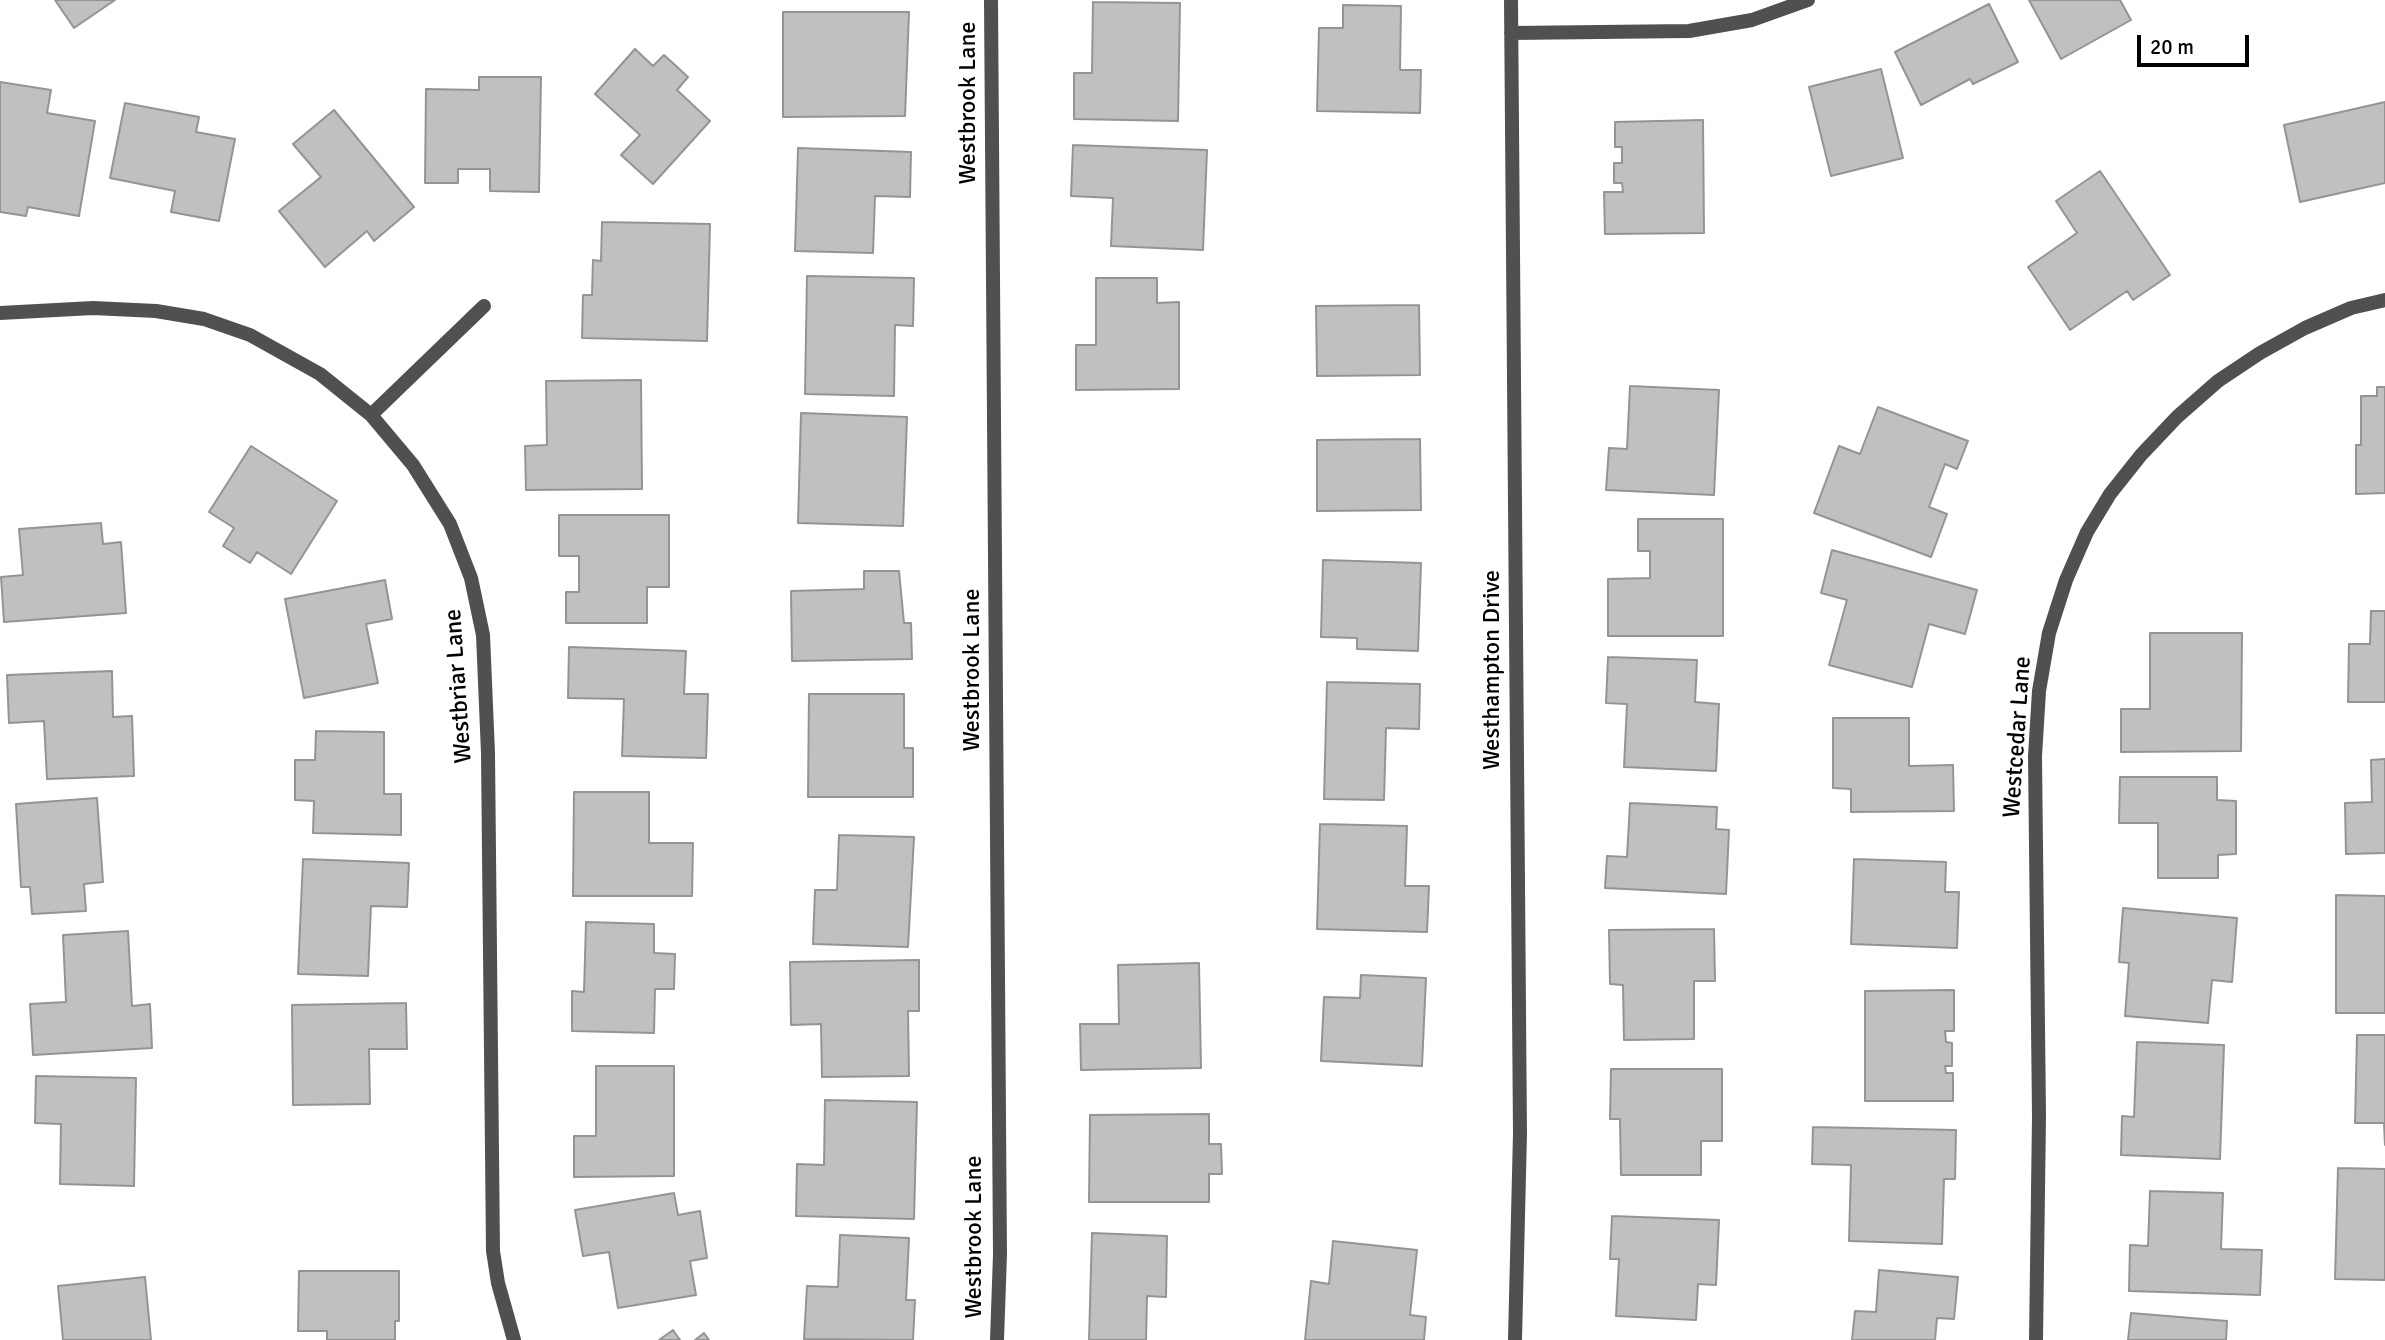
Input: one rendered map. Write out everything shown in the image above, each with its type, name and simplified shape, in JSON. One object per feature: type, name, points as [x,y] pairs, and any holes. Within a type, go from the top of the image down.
[{"type":"street","name":"Westbrook Lane","points":[[991,0],[1000,1240],[997,1340]]},
{"type":"street","name":"Westhampton Drive","points":[[1511,0],[1520,1133],[1515,1340]]},
{"type":"street","points":[[1511,33],[1689,32],[1752,20],[1808,0]]},
{"type":"street","name":"Westcedar Lane","points":[[2036,1340],[2039,1116],[2035,756],[2039,691],[2049,633],[2066,580],[2087,532],[2110,494],[2141,454],[2218,381],[2260,353],[2316,323],[2351,308],[2385,300]]},
{"type":"street","points":[[371,415],[484,306]]},
{"type":"street","name":"Westbriar Lane","points":[[0,313],[127,308],[204,319],[250,335],[296,359],[342,389],[371,415],[413,465],[450,524],[471,578],[483,635],[488,753],[493,1251],[498,1283],[514,1340]]},
{"type":"building","points":[[55,0],[115,0],[74,28]]},
{"type":"building","points":[[2029,0],[2120,0],[2131,20],[2061,59]]},
{"type":"building","points":[[1093,2],[1180,3],[1178,121],[1074,119],[1074,73],[1092,73]]},
{"type":"building","points":[[1989,4],[2018,62],[1973,84],[1970,79],[1921,105],[1895,52]]},
{"type":"building","points":[[1343,5],[1401,6],[1400,70],[1421,70],[1420,113],[1317,111],[1319,28],[1343,28]]},
{"type":"building","points":[[783,12],[909,12],[905,116],[783,117]]},
{"type":"building","points":[[635,49],[653,66],[664,55],[688,77],[677,90],[710,121],[653,184],[621,155],[640,135],[595,94]]},
{"type":"building","points":[[1881,69],[1903,158],[1831,176],[1809,87]]},
{"type":"building","points":[[479,77],[541,77],[539,192],[490,191],[490,169],[458,169],[458,183],[425,183],[426,89],[479,90]]},
{"type":"building","points":[[0,82],[51,90],[47,113],[95,121],[79,216],[28,207],[26,216],[0,212]]},
{"type":"building","points":[[2385,102],[2385,183],[2300,202],[2284,125]]},
{"type":"building","points":[[125,103],[199,117],[196,132],[235,139],[219,221],[171,212],[175,191],[110,178]]},
{"type":"building","points":[[334,110],[414,207],[374,241],[367,231],[325,267],[279,211],[321,177],[293,144]]},
{"type":"building","points":[[1703,120],[1704,233],[1605,234],[1604,192],[1623,192],[1622,183],[1614,183],[1614,163],[1622,163],[1622,147],[1615,147],[1615,122]]},
{"type":"building","points":[[1073,145],[1207,150],[1203,250],[1111,246],[1113,198],[1071,196]]},
{"type":"building","points":[[798,148],[911,152],[910,197],[875,196],[873,253],[795,251]]},
{"type":"building","points":[[2100,171],[2170,275],[2133,300],[2127,291],[2070,330],[2028,267],[2077,233],[2056,201]]},
{"type":"building","points":[[602,222],[710,224],[707,341],[582,338],[583,295],[592,295],[593,260],[601,261]]},
{"type":"building","points":[[807,276],[914,278],[913,326],[895,325],[894,396],[805,394]]},
{"type":"building","points":[[1096,278],[1157,278],[1157,303],[1179,302],[1179,389],[1076,390],[1076,345],[1096,345]]},
{"type":"building","points":[[1419,305],[1420,375],[1317,376],[1316,306]]},
{"type":"building","points":[[641,380],[642,489],[526,490],[525,446],[547,445],[546,381]]},
{"type":"building","points":[[1630,386],[1719,390],[1714,495],[1606,490],[1609,448],[1627,449]]},
{"type":"building","points":[[2377,387],[2385,387],[2385,493],[2356,494],[2356,445],[2361,445],[2361,396],[2377,396]]},
{"type":"building","points":[[1878,407],[1968,441],[1957,469],[1945,464],[1929,507],[1947,514],[1931,557],[1814,513],[1839,446],[1860,454]]},
{"type":"building","points":[[801,413],[907,417],[903,526],[798,523]]},
{"type":"building","points":[[1420,439],[1421,510],[1317,511],[1317,440]]},
{"type":"building","points":[[251,446],[337,501],[291,574],[257,552],[250,563],[223,546],[234,528],[209,512]]},
{"type":"building","points":[[559,515],[669,515],[669,587],[647,587],[647,623],[566,623],[566,592],[579,592],[579,556],[559,556]]},
{"type":"building","points":[[1638,519],[1723,519],[1723,636],[1608,636],[1608,579],[1650,578],[1650,551],[1638,551]]},
{"type":"building","points":[[101,523],[103,544],[121,542],[126,613],[4,622],[1,577],[23,575],[19,529]]},
{"type":"building","points":[[1832,550],[1977,590],[1965,634],[1929,624],[1912,687],[1829,665],[1847,600],[1821,593]]},
{"type":"building","points":[[1323,560],[1421,563],[1418,651],[1357,649],[1357,638],[1321,637]]},
{"type":"building","points":[[864,571],[899,571],[904,623],[911,623],[912,659],[792,661],[791,591],[864,589]]},
{"type":"building","points":[[385,580],[392,619],[366,624],[378,683],[304,698],[285,599]]},
{"type":"building","points":[[2371,611],[2385,611],[2385,702],[2348,702],[2349,644],[2370,644]]},
{"type":"building","points":[[2150,633],[2242,633],[2241,751],[2121,752],[2121,709],[2150,709]]},
{"type":"building","points":[[569,647],[686,651],[684,694],[708,694],[706,758],[622,756],[624,699],[568,698]]},
{"type":"building","points":[[1608,657],[1697,660],[1695,702],[1719,704],[1716,771],[1624,767],[1627,704],[1606,703]]},
{"type":"building","points":[[112,671],[113,717],[132,716],[134,776],[47,779],[44,721],[9,723],[7,675]]},
{"type":"building","points":[[1327,682],[1420,684],[1419,729],[1386,728],[1384,800],[1324,799]]},
{"type":"building","points":[[809,694],[904,694],[904,748],[913,748],[913,797],[808,797]]},
{"type":"building","points":[[1833,718],[1909,718],[1909,766],[1953,765],[1954,811],[1851,812],[1851,789],[1833,788]]},
{"type":"building","points":[[316,731],[384,732],[384,794],[401,794],[401,835],[313,833],[314,801],[295,800],[295,760],[315,760]]},
{"type":"building","points":[[2385,759],[2385,853],[2346,854],[2345,803],[2372,802],[2371,760]]},
{"type":"building","points":[[2120,777],[2217,777],[2217,800],[2236,801],[2236,854],[2218,855],[2218,878],[2158,878],[2158,823],[2119,823]]},
{"type":"building","points":[[574,792],[649,792],[649,843],[693,843],[692,896],[573,896]]},
{"type":"building","points":[[97,798],[103,882],[84,884],[86,911],[32,914],[30,887],[21,887],[16,804]]},
{"type":"building","points":[[1630,803],[1717,807],[1716,829],[1729,830],[1726,894],[1605,888],[1607,856],[1627,857]]},
{"type":"building","points":[[1320,824],[1407,826],[1405,886],[1429,886],[1427,932],[1317,929]]},
{"type":"building","points":[[839,835],[914,837],[908,947],[813,944],[815,890],[837,890]]},
{"type":"building","points":[[303,859],[409,863],[407,907],[371,906],[368,976],[298,974]]},
{"type":"building","points":[[1854,859],[1946,862],[1945,892],[1959,892],[1957,948],[1851,944]]},
{"type":"building","points":[[2336,895],[2385,896],[2385,1013],[2336,1013]]},
{"type":"building","points":[[2123,908],[2237,918],[2232,982],[2212,980],[2208,1023],[2125,1016],[2129,963],[2119,962]]},
{"type":"building","points":[[586,922],[654,924],[654,953],[675,954],[674,989],[655,989],[654,1033],[572,1031],[572,991],[584,992]]},
{"type":"building","points":[[1714,929],[1715,981],[1694,981],[1694,1039],[1624,1040],[1623,985],[1610,984],[1609,930]]},
{"type":"building","points":[[128,931],[132,1006],[150,1004],[152,1048],[33,1055],[30,1004],[66,1002],[63,935]]},
{"type":"building","points":[[919,960],[919,1011],[908,1011],[909,1076],[822,1077],[821,1024],[791,1025],[790,962]]},
{"type":"building","points":[[1199,963],[1201,1068],[1081,1070],[1080,1024],[1119,1024],[1118,965]]},
{"type":"building","points":[[1361,975],[1426,978],[1422,1066],[1321,1061],[1324,997],[1360,998]]},
{"type":"building","points":[[1954,990],[1954,1031],[1945,1031],[1946,1042],[1952,1043],[1952,1066],[1945,1066],[1946,1073],[1953,1073],[1953,1101],[1865,1101],[1865,991]]},
{"type":"building","points":[[406,1003],[407,1049],[369,1049],[370,1104],[293,1105],[292,1005]]},
{"type":"building","points":[[2357,1035],[2385,1035],[2385,1145],[2384,1123],[2355,1123]]},
{"type":"building","points":[[2137,1042],[2224,1045],[2220,1159],[2121,1155],[2122,1116],[2134,1117]]},
{"type":"building","points":[[596,1066],[674,1066],[674,1176],[574,1177],[574,1136],[596,1136]]},
{"type":"building","points":[[1611,1069],[1722,1069],[1722,1141],[1701,1141],[1701,1175],[1621,1175],[1620,1119],[1610,1119]]},
{"type":"building","points":[[36,1076],[136,1078],[134,1186],[60,1184],[61,1124],[35,1123]]},
{"type":"building","points":[[825,1100],[917,1102],[914,1219],[796,1216],[797,1164],[824,1165]]},
{"type":"building","points":[[1209,1114],[1209,1144],[1221,1144],[1222,1174],[1209,1174],[1209,1202],[1089,1202],[1090,1115]]},
{"type":"building","points":[[1813,1127],[1956,1130],[1955,1179],[1944,1179],[1942,1244],[1849,1241],[1851,1165],[1812,1164]]},
{"type":"building","points":[[2338,1168],[2385,1169],[2385,1280],[2335,1279]]},
{"type":"building","points":[[2150,1191],[2223,1193],[2221,1249],[2262,1250],[2260,1295],[2129,1291],[2130,1245],[2148,1246]]},
{"type":"building","points":[[674,1193],[678,1215],[700,1211],[707,1258],[690,1261],[696,1295],[618,1308],[609,1252],[583,1256],[575,1210]]},
{"type":"building","points":[[1612,1216],[1719,1220],[1716,1285],[1698,1284],[1696,1320],[1616,1316],[1619,1259],[1610,1259]]},
{"type":"building","points":[[1092,1233],[1167,1236],[1166,1297],[1147,1296],[1146,1340],[1089,1340]]},
{"type":"building","points":[[840,1235],[909,1238],[906,1300],[915,1300],[913,1340],[804,1339],[807,1286],[838,1287]]},
{"type":"building","points":[[1333,1241],[1417,1250],[1410,1315],[1426,1317],[1424,1340],[1305,1340],[1311,1281],[1329,1284]]},
{"type":"building","points":[[1879,1270],[1958,1277],[1954,1319],[1937,1318],[1935,1340],[1852,1340],[1855,1311],[1876,1312]]},
{"type":"building","points":[[299,1271],[399,1271],[399,1321],[395,1321],[395,1340],[327,1340],[327,1331],[298,1331]]},
{"type":"building","points":[[145,1277],[151,1340],[63,1340],[58,1286]]},
{"type":"building","points":[[2131,1313],[2227,1321],[2226,1340],[2128,1340]]},
{"type":"building","points":[[673,1330],[680,1340],[659,1340]]},
{"type":"building","points":[[704,1333],[709,1340],[695,1340]]}]
